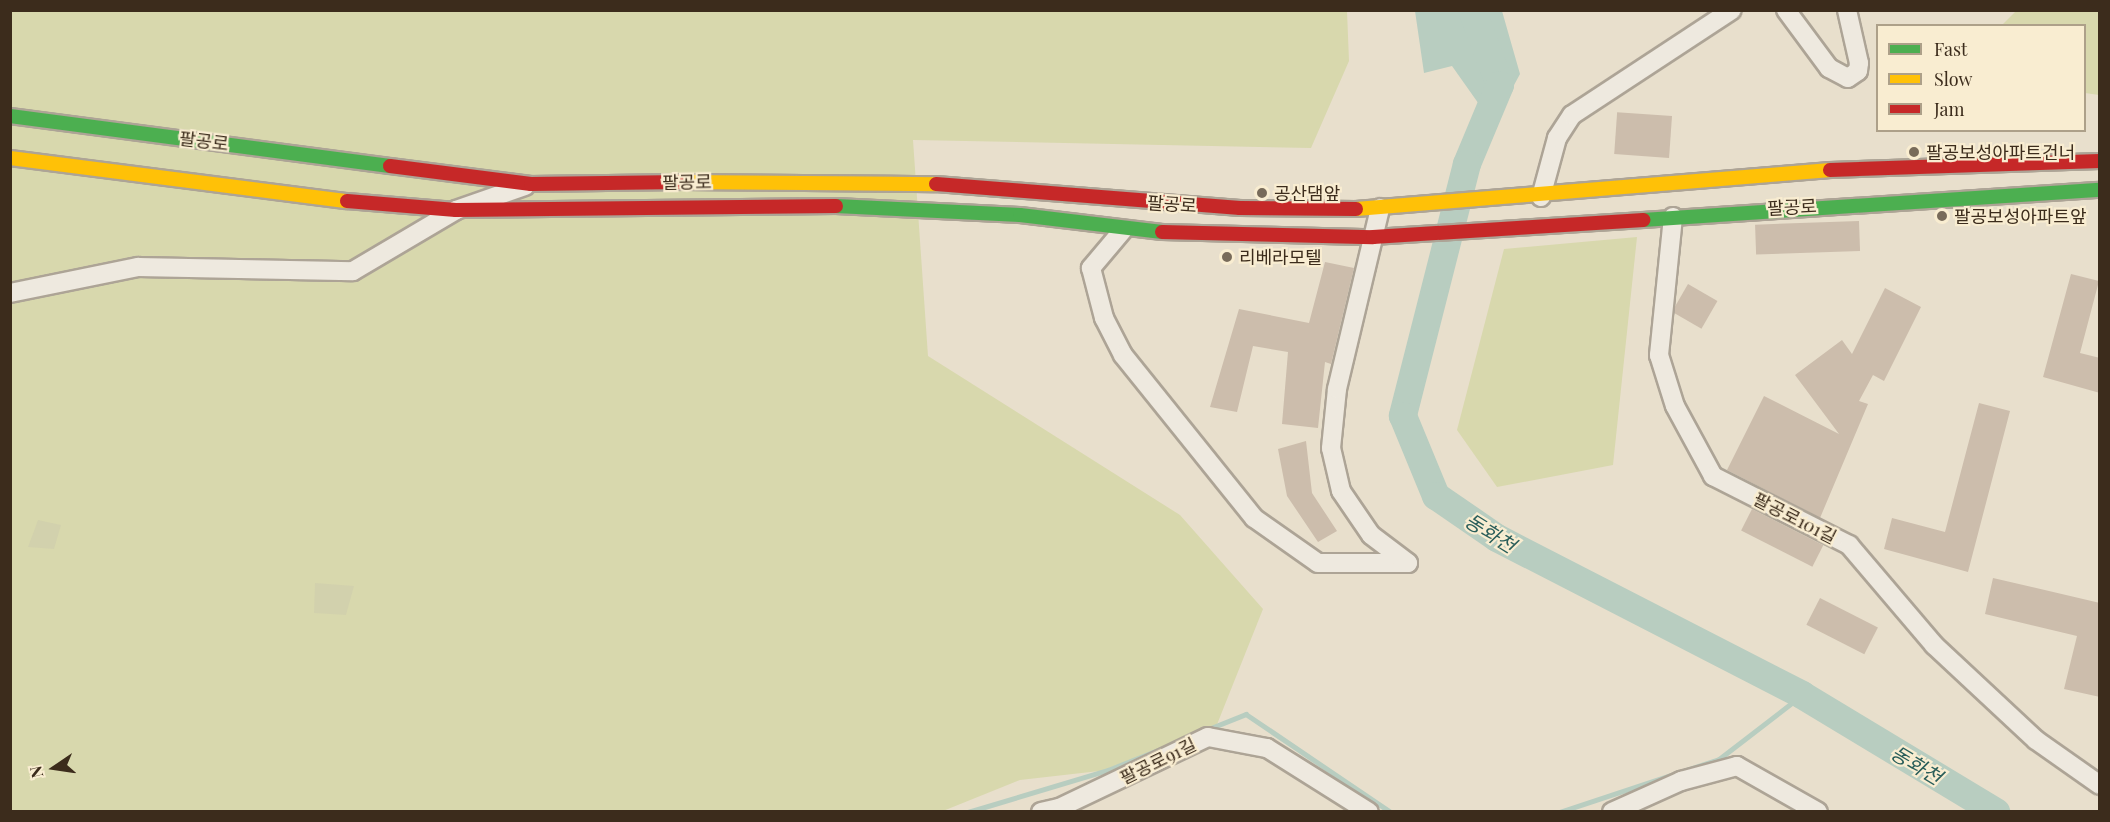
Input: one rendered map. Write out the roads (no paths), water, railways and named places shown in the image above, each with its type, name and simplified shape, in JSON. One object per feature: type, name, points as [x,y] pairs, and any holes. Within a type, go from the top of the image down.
[{"type":"main road","name":"팔공로","points":[[10,116],[531,184],[889,180],[1142,202],[1380,208],[1541,197],[1864,167],[2093,160]]},
{"type":"main road","name":"팔공로","points":[[10,158],[277,195],[456,210],[887,205],[1020,215],[1124,230],[1373,236],[2097,192]]},
{"type":"street","points":[[1541,197],[1557,138],[1572,115],[1732,10]]},
{"type":"street","points":[[1786,10],[1829,68],[1848,78],[1858,71],[1858,63],[1847,10]]},
{"type":"street","points":[[2093,160],[2097,192]]},
{"type":"street","points":[[10,293],[138,267],[353,271],[456,210],[531,184]]},
{"type":"street","points":[[1124,230],[1091,268],[1104,318],[1123,354],[1178,427],[1254,518],[1318,563],[1408,563],[1371,535],[1341,491],[1330,448],[1337,389],[1380,208]]},
{"type":"street","name":"팔공로101길","points":[[1673,217],[1666,244],[1659,355],[1675,406],[1713,476],[1849,545],[1934,645],[2036,740],[2100,785]]},
{"type":"street","name":"팔공로91길","points":[[1041,812],[1059,808],[1208,737],[1267,748],[1369,812]]},
{"type":"street","points":[[1612,812],[1682,781],[1737,766],[1818,812]]},
{"type":"waterway","name":"동화천","points":[[1472,10],[1500,85],[1467,164],[1403,416],[1436,496],[1497,538],[1802,695],[1996,812]]},
{"type":"waterway","points":[[1560,812],[1719,759],[1802,695]]},
{"type":"waterway","points":[[1206,730],[1246,714],[1391,812]]},
{"type":"waterway","points":[[968,812],[1108,770],[1176,743]]},
{"type":"place","name":"팔공보성아파트건너","points":[[1914,152]]},
{"type":"place","name":"공산댐앞","points":[[1262,193]]},
{"type":"place","name":"팔공보성아파트앞","points":[[1942,216]]},
{"type":"place","name":"리베라모텔","points":[[1227,257]]}]
